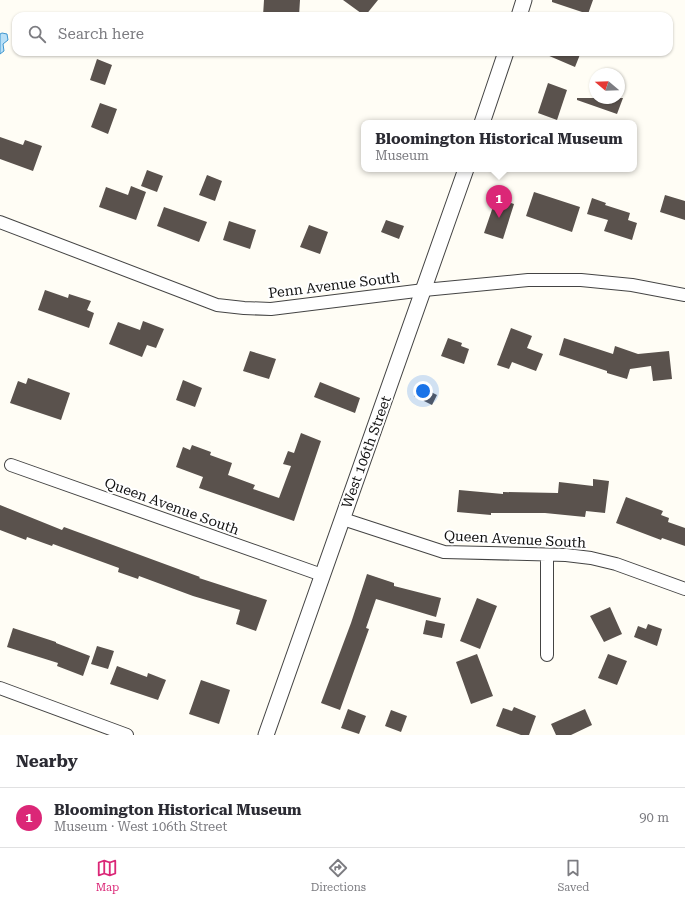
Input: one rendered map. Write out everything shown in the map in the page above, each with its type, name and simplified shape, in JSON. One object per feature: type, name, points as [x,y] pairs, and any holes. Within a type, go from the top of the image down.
[{"type":"street","points":[[520,12],[524,0]]},
{"type":"street","points":[[483,120],[505,56]]},
{"type":"street","name":"West 106th Street","points":[[266,735],[465,172]]},
{"type":"street","name":"Penn Avenue South","points":[[0,222],[217,304],[244,308],[271,309],[424,290],[528,280],[581,280],[632,286],[685,295]]},
{"type":"street","name":"Queen Avenue South","points":[[11,465],[322,575]]},
{"type":"street","name":"Queen Avenue South","points":[[343,519],[444,552],[547,556],[566,555],[616,564],[685,589]]},
{"type":"street","points":[[547,556],[547,656]]},
{"type":"street","points":[[0,688],[127,735]]},
{"type":"water","points":[[0,34],[7,34],[8,40],[3,44],[4,51],[0,54]]},
{"type":"building","points":[[264,0],[300,0],[299,12],[263,12]]},
{"type":"building","points":[[343,0],[378,0],[368,12],[360,12]]},
{"type":"building","points":[[552,0],[593,0],[589,12],[582,12],[552,2]]},
{"type":"building","points":[[549,56],[579,56],[575,67]]},
{"type":"building","points":[[97,59],[112,65],[105,85],[90,80]]},
{"type":"building","points":[[548,83],[567,90],[557,120],[538,113]]},
{"type":"building","points":[[577,98],[589,98],[589,104],[621,104],[617,114],[577,100]]},
{"type":"building","points":[[100,103],[117,109],[108,134],[91,127]]},
{"type":"building","points":[[0,137],[23,145],[25,140],[42,146],[33,171],[0,159]]},
{"type":"building","points":[[147,170],[163,176],[157,192],[141,186]]},
{"type":"building","points":[[207,175],[222,181],[215,201],[199,195]]},
{"type":"building","points":[[131,186],[146,192],[136,220],[99,207],[106,187],[128,195]]},
{"type":"building","points":[[534,192],[580,207],[572,232],[526,216]]},
{"type":"building","points":[[665,195],[685,201],[685,220],[660,212]]},
{"type":"building","points":[[496,198],[514,204],[503,239],[484,233]]},
{"type":"building","points":[[592,198],[606,203],[605,205],[630,213],[628,220],[637,223],[632,240],[604,231],[608,220],[587,214]]},
{"type":"building","points":[[164,207],[207,222],[199,242],[157,226]]},
{"type":"building","points":[[386,220],[404,226],[399,239],[381,232]]},
{"type":"building","points":[[229,221],[256,230],[250,249],[223,240]]},
{"type":"building","points":[[309,225],[328,232],[320,254],[300,247]]},
{"type":"building","points":[[45,290],[68,298],[69,294],[91,301],[87,310],[94,313],[89,328],[38,310]]},
{"type":"building","points":[[143,321],[164,329],[156,348],[147,345],[142,357],[109,344],[118,322],[140,330]]},
{"type":"building","points":[[511,328],[532,336],[527,348],[543,354],[536,371],[512,362],[509,369],[497,365]]},
{"type":"building","points":[[448,338],[462,343],[461,346],[469,349],[464,364],[441,356]]},
{"type":"building","points":[[564,338],[613,354],[615,346],[638,354],[669,351],[672,379],[653,381],[651,366],[630,369],[627,379],[559,355]]},
{"type":"building","points":[[250,351],[276,359],[269,379],[243,371]]},
{"type":"building","points":[[28,378],[70,393],[61,420],[10,403],[18,381],[26,384]]},
{"type":"building","points":[[183,380],[202,388],[195,407],[176,400]]},
{"type":"building","points":[[320,382],[360,398],[355,413],[314,397]]},
{"type":"building","points":[[419,386],[437,395],[432,405],[414,396]]},
{"type":"building","points":[[301,433],[321,441],[294,521],[199,488],[203,477],[176,467],[183,447],[190,450],[192,445],[211,452],[210,455],[232,463],[228,475],[255,485],[253,489],[279,498],[291,466],[283,464],[288,451],[294,453]]},
{"type":"building","points":[[593,479],[609,481],[605,513],[586,511],[585,517],[545,513],[491,513],[491,515],[457,512],[459,490],[503,494],[503,492],[558,493],[559,482],[593,486]]},
{"type":"building","points":[[626,497],[663,511],[661,515],[669,518],[668,522],[685,528],[685,546],[662,538],[661,540],[616,523]]},
{"type":"building","points":[[0,505],[62,530],[64,527],[200,577],[199,578],[267,600],[256,631],[236,624],[240,610],[193,596],[139,576],[138,579],[118,572],[119,568],[53,544],[52,546],[27,537],[26,540],[0,530]]},
{"type":"building","points":[[367,574],[394,583],[394,586],[441,598],[436,617],[376,599],[366,628],[369,629],[340,710],[321,703],[351,623]]},
{"type":"building","points":[[477,598],[497,606],[480,649],[460,641]]},
{"type":"building","points":[[610,607],[622,634],[604,642],[590,616]]},
{"type":"building","points":[[426,620],[445,624],[442,638],[423,634]]},
{"type":"building","points":[[648,624],[662,629],[657,646],[634,637],[638,626],[646,629]]},
{"type":"building","points":[[13,628],[56,642],[90,656],[83,676],[57,666],[58,663],[7,647]]},
{"type":"building","points":[[97,646],[114,651],[108,669],[91,664]]},
{"type":"building","points":[[477,654],[493,696],[471,704],[456,662]]},
{"type":"building","points":[[608,654],[627,661],[617,685],[598,678]]},
{"type":"building","points":[[117,666],[147,677],[148,673],[166,680],[158,700],[110,684]]},
{"type":"building","points":[[201,680],[230,690],[219,724],[189,714]]},
{"type":"building","points":[[514,707],[536,716],[529,735],[521,735],[496,726],[503,708],[512,711]]},
{"type":"building","points":[[348,709],[366,716],[359,734],[341,728]]},
{"type":"building","points":[[585,709],[592,725],[571,735],[556,735],[551,724]]},
{"type":"building","points":[[391,710],[407,716],[401,732],[385,726]]},
{"type":"place","name":"Bloomington Historical Museum","points":[[499,218]]}]
